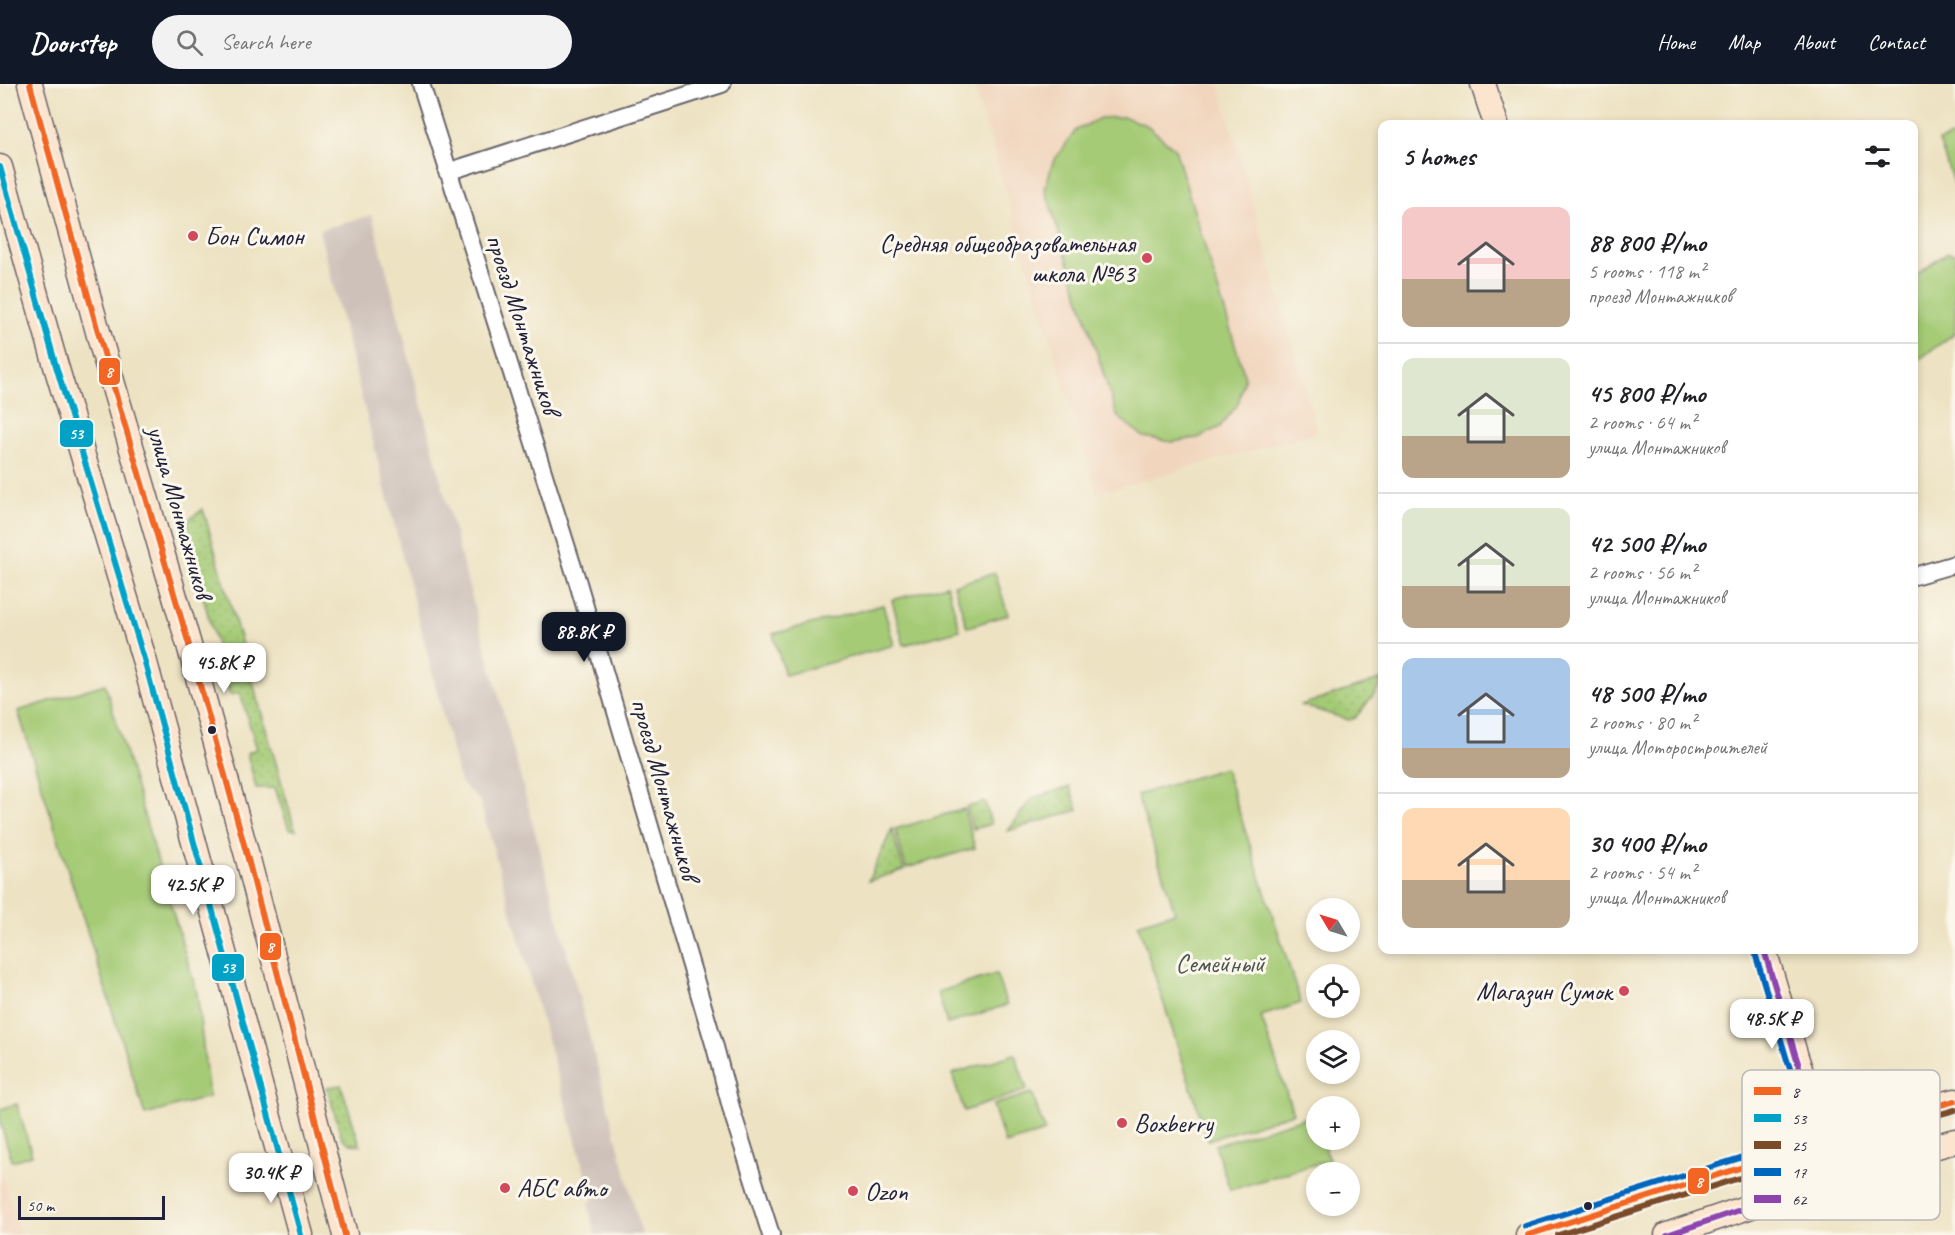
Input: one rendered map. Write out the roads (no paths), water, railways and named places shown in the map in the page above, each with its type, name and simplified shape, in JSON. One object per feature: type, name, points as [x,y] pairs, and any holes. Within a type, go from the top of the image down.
[{"type":"main road","name":"улица Монтажников","points":[[30,84],[103,350],[211,724],[345,1235]]},
{"type":"main road","points":[[43,84],[48,146]]},
{"type":"main road","points":[[1483,84],[1495,120]]},
{"type":"main road","points":[[0,167],[144,659],[301,1235]]},
{"type":"main road","points":[[0,193],[30,272]]},
{"type":"main road","points":[[1765,954],[1800,1070]]},
{"type":"main road","points":[[1940,1105],[1955,1101]]},
{"type":"main road","points":[[1940,1146],[1955,1141]]},
{"type":"main road","points":[[1528,1235],[1742,1167]]},
{"type":"main road","points":[[1667,1235],[1742,1209]]},
{"type":"street","name":"проезд Монтажников","points":[[421,84],[578,583],[733,1114],[771,1235]]},
{"type":"street","points":[[447,172],[722,84]]},
{"type":"street","points":[[1918,575],[1955,564]]},
{"type":"place","name":"Бон Симон","points":[[193,236]]},
{"type":"place","name":"Средняя общеобразовательная школа №63","points":[[1147,258]]},
{"type":"place","name":"Магазин Сумок","points":[[1624,991]]},
{"type":"place","name":"Boxberry","points":[[1122,1123]]},
{"type":"place","name":"АБС авто","points":[[505,1188]]},
{"type":"place","name":"Ozon","points":[[853,1191]]},
{"type":"park label","name":"Семейный","points":[[1220,963]]}]
